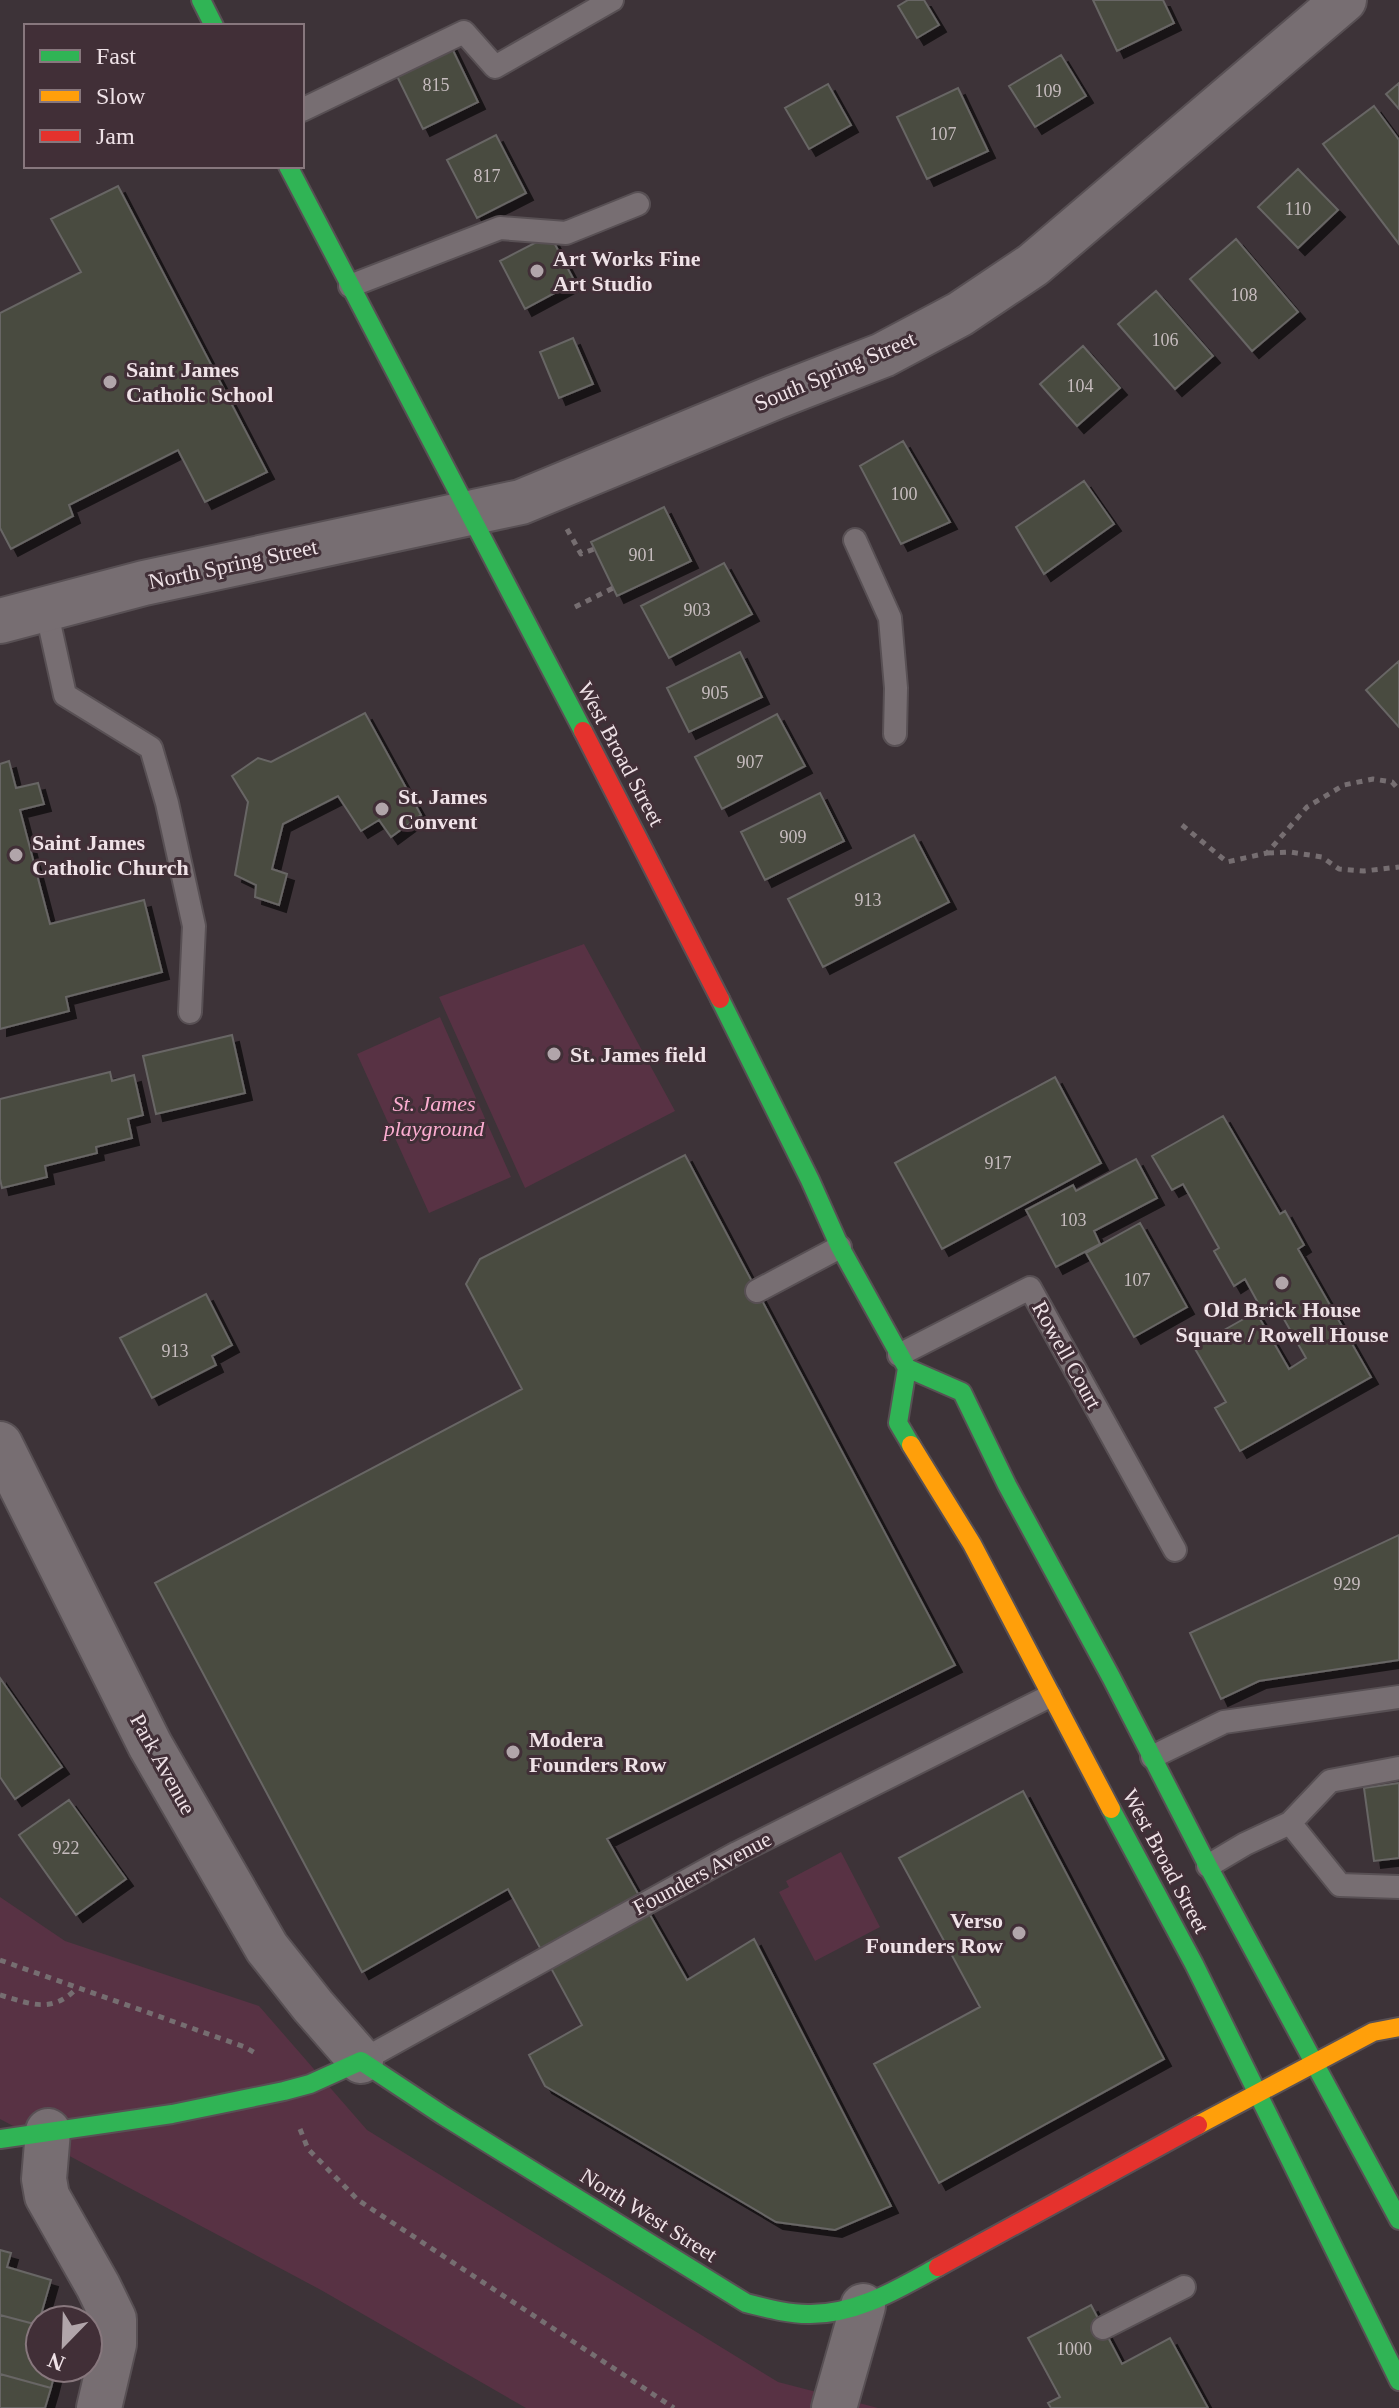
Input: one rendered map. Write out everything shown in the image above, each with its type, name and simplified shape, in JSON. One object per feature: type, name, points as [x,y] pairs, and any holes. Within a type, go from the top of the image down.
[{"type":"main road","points":[[201,0],[213,24]]},
{"type":"main road","name":"West Broad Street","points":[[289,168],[652,863],[810,1180],[840,1247],[903,1362],[898,1423],[972,1544],[1194,1964],[1399,2381]]},
{"type":"main road","name":"West Broad Street","points":[[903,1362],[962,1392],[1007,1485],[1208,1866],[1399,2220]]},
{"type":"main road","name":"North West Street","points":[[361,2061],[746,2303],[786,2314],[817,2316],[863,2306],[1315,2061],[1373,2032],[1399,2027]]},
{"type":"main road","points":[[0,2139],[172,2114],[284,2091],[310,2084],[361,2061]]},
{"type":"street","name":"South Spring Street","points":[[467,513],[521,502],[883,355],[960,314],[1033,265],[1344,0]]},
{"type":"street","name":"North Spring Street","points":[[0,621],[159,580],[467,513]]},
{"type":"street","name":"Park Avenue","points":[[0,1444],[150,1745],[267,1948],[361,2061]]},
{"type":"street","points":[[48,2131],[44,2179],[47,2196],[114,2319],[114,2344],[99,2408]]},
{"type":"street","points":[[834,2408],[863,2306]]},
{"type":"lane","points":[[304,109],[464,32],[495,67],[612,0]]},
{"type":"lane","points":[[350,286],[500,228],[566,233],[638,204]]},
{"type":"lane","points":[[855,540],[890,618],[896,688],[895,734]]},
{"type":"lane","points":[[46,609],[65,695],[151,748],[167,803],[194,926],[190,1012]]},
{"type":"lane","points":[[757,1291],[840,1247]]},
{"type":"lane","name":"Rowell Court","points":[[903,1362],[1030,1288],[1175,1550]]},
{"type":"lane","name":"Founders Avenue","points":[[361,2061],[737,1853],[1050,1696]]},
{"type":"lane","points":[[1152,1757],[1224,1722],[1399,1697]]},
{"type":"lane","points":[[1208,1866],[1290,1823],[1330,1781],[1399,1768]]},
{"type":"lane","points":[[1290,1823],[1340,1885],[1399,1887]]},
{"type":"lane","points":[[1103,2328],[1184,2287]]},
{"type":"path","points":[[565,524],[581,554],[594,549]]},
{"type":"path","points":[[575,607],[613,588]]},
{"type":"path","points":[[1267,853],[1307,807],[1344,785],[1373,779],[1392,782],[1399,790]]},
{"type":"path","points":[[1182,825],[1227,862],[1267,853],[1290,852],[1322,857],[1339,869],[1364,871],[1399,867]]},
{"type":"path","points":[[0,1960],[253,2052]]},
{"type":"path","points":[[0,1995],[39,2006],[65,2001],[77,1988]]},
{"type":"path","points":[[284,2091],[308,2149],[358,2200],[674,2408]]},
{"type":"green space","name":"St. James field","points":[[584,944],[675,1111],[525,1188],[439,997]]},
{"type":"green space","name":"St. James playground","points":[[440,1017],[511,1177],[429,1213],[357,1054]]},
{"type":"green space","points":[[841,1852],[880,1927],[815,1961],[779,1892],[789,1887],[786,1881]]},
{"type":"green space","points":[[0,1897],[65,1941],[259,2006],[367,2130],[778,2382],[878,2408],[526,2408],[321,2290],[0,2119]]},
{"type":"building","points":[[908,0],[924,0],[939,25],[917,38],[898,6]]},
{"type":"building","points":[[1093,0],[1163,0],[1174,23],[1117,51]]},
{"type":"building","points":[[449,42],[478,102],[423,129],[393,68]]},
{"type":"building","points":[[1061,55],[1086,96],[1035,127],[1009,86]]},
{"type":"building","points":[[1399,83],[1399,109],[1386,94]]},
{"type":"building","points":[[828,84],[851,125],[809,149],[785,108]]},
{"type":"building","points":[[958,88],[988,151],[927,179],[897,117]]},
{"type":"building","points":[[1374,106],[1399,140],[1399,244],[1323,144]]},
{"type":"building","points":[[496,135],[526,193],[477,218],[447,160]]},
{"type":"building","points":[[1298,169],[1338,210],[1298,248],[1258,207]]},
{"type":"building","name":"Saint James Catholic School","points":[[118,186],[267,472],[205,502],[178,450],[69,505],[73,516],[11,549],[0,528],[0,313],[81,272],[51,219]]},
{"type":"building","name":"Art Works Fine Art Studio","points":[[550,235],[575,282],[525,309],[500,261]]},
{"type":"building","points":[[1236,239],[1298,312],[1252,351],[1190,279]]},
{"type":"building","points":[[1156,291],[1213,356],[1175,389],[1118,324]]},
{"type":"building","points":[[573,338],[593,384],[559,398],[540,352]]},
{"type":"building","points":[[1083,346],[1120,388],[1077,426],[1040,384]]},
{"type":"building","points":[[903,441],[950,522],[901,544],[860,466]]},
{"type":"building","points":[[1084,481],[1114,524],[1044,574],[1016,527]]},
{"type":"building","points":[[664,507],[691,561],[617,596],[591,542]]},
{"type":"building","points":[[724,563],[752,614],[669,658],[641,606]]},
{"type":"building","points":[[740,652],[762,697],[689,732],[667,688]]},
{"type":"building","points":[[1399,661],[1399,727],[1366,690]]},
{"type":"building","name":"St. James Convent","points":[[365,713],[421,815],[391,837],[379,820],[361,831],[338,796],[283,824],[272,869],[287,874],[279,905],[255,897],[256,885],[235,875],[248,802],[232,776],[258,758],[271,762]]},
{"type":"building","points":[[777,714],[805,766],[722,809],[695,757]]},
{"type":"building","name":"Saint James Catholic Church","points":[[9,761],[16,788],[38,783],[44,804],[20,810],[50,924],[144,900],[162,972],[66,997],[69,1011],[0,1029],[0,764]]},
{"type":"building","points":[[820,793],[844,841],[765,880],[741,832]]},
{"type":"building","points":[[914,835],[949,902],[823,967],[788,899]]},
{"type":"building","points":[[232,1035],[245,1093],[156,1114],[143,1056]]},
{"type":"building","points":[[110,1072],[112,1081],[134,1075],[143,1115],[128,1119],[132,1138],[96,1147],[97,1153],[45,1166],[47,1177],[2,1188],[0,1099]]},
{"type":"building","points":[[1055,1077],[1101,1163],[942,1249],[895,1163]]},
{"type":"building","name":"Old Brick House Square / Rowell House","points":[[1223,1116],[1280,1214],[1285,1211],[1304,1245],[1298,1249],[1371,1377],[1240,1451],[1215,1408],[1226,1402],[1194,1347],[1256,1312],[1289,1369],[1306,1358],[1276,1305],[1263,1312],[1245,1279],[1234,1286],[1214,1251],[1219,1248],[1183,1184],[1172,1190],[1152,1156]]},
{"type":"building","name":"Modera Founders Row","points":[[685,1155],[955,1665],[607,1839],[687,1980],[754,1939],[891,2206],[835,2230],[776,2222],[545,2086],[529,2055],[582,2025],[508,1889],[362,1972],[155,1583],[522,1389],[466,1284],[480,1259]]},
{"type":"building","points":[[1136,1159],[1157,1198],[1094,1231],[1100,1244],[1056,1267],[1026,1210],[1073,1185],[1076,1191]]},
{"type":"building","points":[[1140,1223],[1187,1307],[1134,1337],[1086,1253]]},
{"type":"building","points":[[206,1294],[232,1345],[212,1356],[216,1365],[152,1398],[120,1338]]},
{"type":"building","points":[[1399,1535],[1399,1660],[1259,1681],[1221,1699],[1190,1633]]},
{"type":"building","points":[[0,1678],[62,1767],[15,1799],[0,1777]]},
{"type":"building","points":[[1399,1783],[1399,1858],[1374,1861],[1364,1788]]},
{"type":"building","name":"Verso Founders Row","points":[[1023,1791],[1164,2059],[939,2183],[874,2064],[980,2007],[899,1858]]},
{"type":"building","points":[[69,1800],[126,1879],[76,1915],[19,1835]]},
{"type":"building","points":[[0,2250],[11,2253],[7,2267],[51,2280],[44,2304],[24,2304],[24,2321],[0,2315]]},
{"type":"building","points":[[1091,2305],[1122,2364],[1170,2338],[1208,2408],[1051,2408],[1048,2403],[1060,2397],[1028,2338]]},
{"type":"building","points":[[0,2315],[24,2321],[24,2381],[0,2374]]},
{"type":"building","points":[[0,2374],[24,2381],[24,2384],[51,2388],[45,2408],[0,2408]]},
{"type":"traffic: fast","points":[[201,0],[213,24]]},
{"type":"traffic: fast","points":[[289,168],[583,731]]},
{"type":"traffic: fast","points":[[720,999],[840,1247],[907,1368],[898,1423],[911,1445]]},
{"type":"traffic: fast","points":[[907,1368],[962,1392],[1007,1485],[1208,1866],[1399,2220]]},
{"type":"traffic: fast","points":[[1111,1809],[1194,1964],[1399,2381]]},
{"type":"traffic: fast","points":[[0,2139],[172,2114],[284,2091],[310,2084],[361,2061],[746,2303],[800,2314],[843,2310],[876,2299],[938,2267]]},
{"type":"traffic: slow","points":[[911,1445],[972,1544],[1111,1809]]},
{"type":"traffic: slow","points":[[1198,2125],[1373,2032],[1399,2027]]},
{"type":"traffic: jam","points":[[583,731],[720,999]]},
{"type":"traffic: jam","points":[[938,2267],[1198,2125]]},
{"type":"place","name":"Art Works Fine Art Studio","points":[[537,271]]},
{"type":"place","name":"Saint James Catholic School","points":[[110,382]]},
{"type":"place","name":"St. James Convent","points":[[382,809]]},
{"type":"place","name":"Saint James Catholic Church","points":[[16,855]]},
{"type":"place","name":"St. James field","points":[[554,1054]]},
{"type":"place","name":"Old Brick House Square / Rowell House","points":[[1282,1283]]},
{"type":"place","name":"Modera Founders Row","points":[[513,1752]]},
{"type":"place","name":"Verso Founders Row","points":[[1019,1933]]}]
